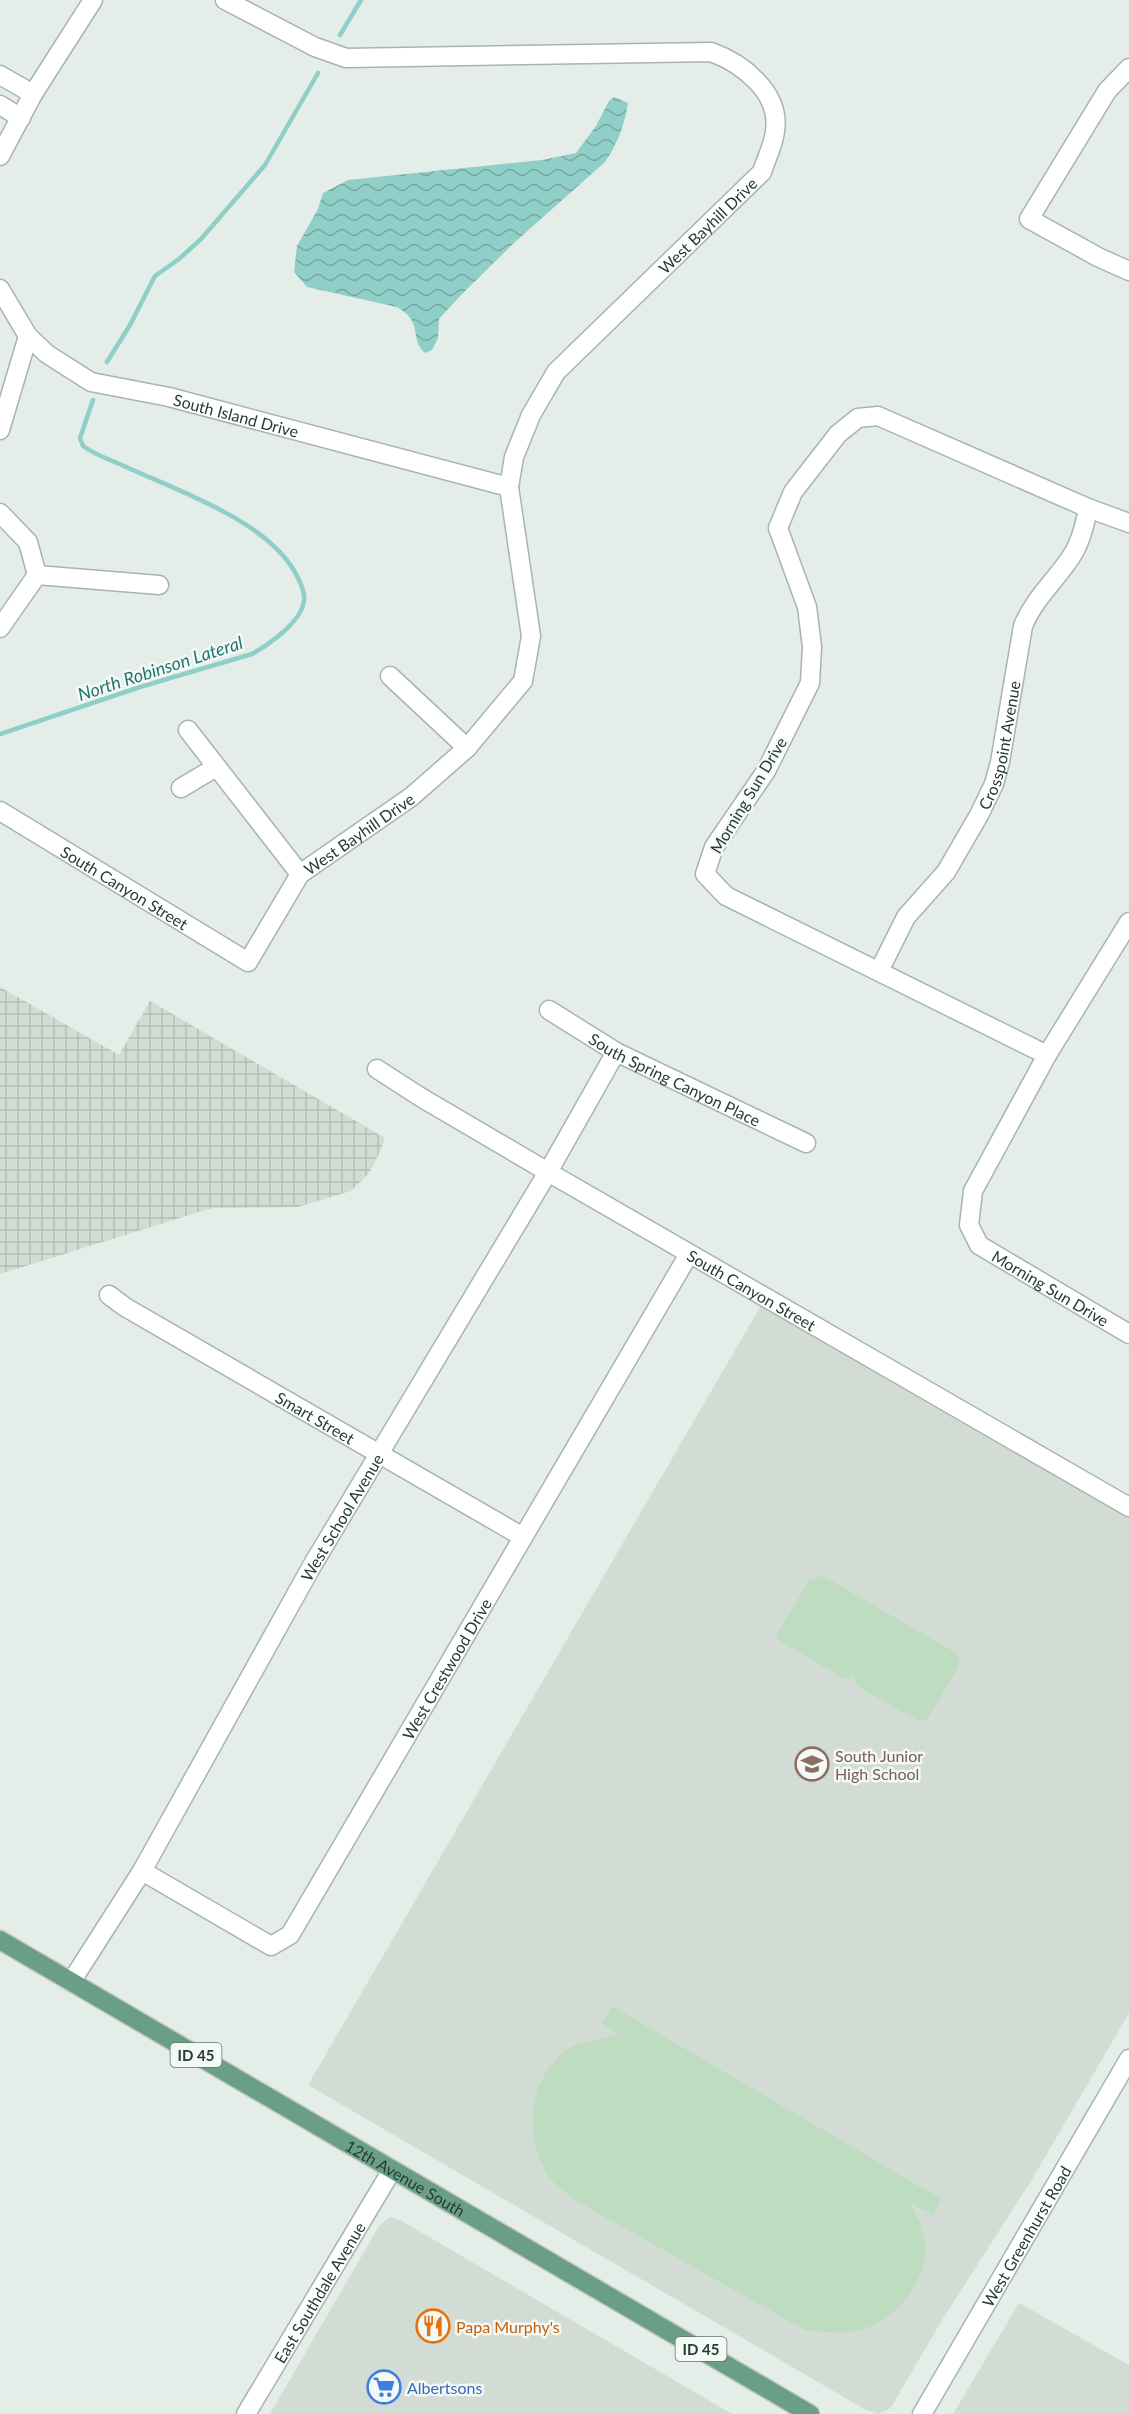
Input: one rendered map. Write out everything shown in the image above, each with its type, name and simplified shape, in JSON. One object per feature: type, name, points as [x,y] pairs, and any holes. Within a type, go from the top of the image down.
[{"type":"main road","name":"12th Avenue South","points":[[0,1940],[810,2414]]},
{"type":"street","points":[[0,156],[33,94],[93,0]]},
{"type":"street","name":"West Bayhill Drive","points":[[225,0],[315,47],[346,58],[711,52],[730,59],[750,73],[772,105],[776,130],[762,172],[556,372],[531,415],[514,457],[509,487],[531,636],[523,681],[466,748],[411,797],[300,874],[248,962]]},
{"type":"street","points":[[1129,68],[1107,91],[1029,219],[1098,257],[1129,271]]},
{"type":"street","points":[[0,75],[33,94]]},
{"type":"street","points":[[0,105],[21,118]]},
{"type":"street","name":"South Island Drive","points":[[0,289],[28,336],[47,354],[91,382],[169,397],[509,487]]},
{"type":"street","points":[[0,430],[28,336]]},
{"type":"street","name":"Morning Sun Drive","points":[[1129,523],[1088,508],[878,416],[858,418],[838,434],[793,492],[778,528],[807,607],[812,647],[810,683],[766,771],[714,847],[705,874],[726,896],[1047,1055],[973,1191],[969,1225],[979,1245],[1129,1334]]},
{"type":"street","name":"Crosspoint Avenue","points":[[879,971],[906,917],[946,872],[994,783],[1000,762],[1023,626],[1031,608],[1072,557],[1083,533],[1088,508]]},
{"type":"street","points":[[0,513],[28,542],[37,575]]},
{"type":"street","points":[[37,575],[159,585]]},
{"type":"street","points":[[0,628],[37,575]]},
{"type":"street","points":[[390,676],[466,748]]},
{"type":"street","points":[[188,730],[300,874]]},
{"type":"street","points":[[181,788],[216,767]]},
{"type":"street","name":"South Canyon Street","points":[[0,811],[248,962]]},
{"type":"street","points":[[1047,1055],[1129,921]]},
{"type":"street","name":"South Spring Canyon Place","points":[[549,1010],[616,1052],[806,1143]]},
{"type":"street","name":"West School Avenue","points":[[71,1982],[142,1871],[313,1564],[548,1172],[616,1052]]},
{"type":"street","name":"South Canyon Street","points":[[377,1069],[548,1172],[1129,1507]]},
{"type":"street","name":"West Crestwood Drive","points":[[142,1871],[272,1946],[290,1935],[689,1254]]},
{"type":"street","name":"Smart Street","points":[[108,1295],[125,1307],[523,1537]]},
{"type":"street","name":"West Greenhurst Road","points":[[922,2414],[1129,2059]]},
{"type":"street","name":"East Southdale Avenue","points":[[246,2414],[392,2170]]},
{"type":"shaded area","points":[[0,987],[119,1055],[150,1001],[385,1138],[380,1152],[369,1173],[351,1191],[298,1207],[212,1208],[0,1274]]},
{"type":"shaded area","name":"South Junior High School","points":[[763,1302],[1129,1515],[1129,2013],[1031,2181],[942,2320],[893,2404],[889,2409],[878,2414],[866,2410],[308,2085]]},
{"type":"shaded area","points":[[390,2217],[400,2220],[732,2414],[270,2414],[379,2226]]},
{"type":"shaded area","points":[[1019,2303],[1129,2365],[1129,2414],[953,2414]]},
{"type":"green space","points":[[823,1576],[958,1654],[959,1666],[928,1718],[921,1722],[857,1686],[854,1676],[845,1679],[775,1638],[809,1580]]},
{"type":"green space","points":[[612,2006],[941,2199],[933,2215],[910,2203],[924,2235],[926,2249],[917,2281],[901,2304],[880,2321],[856,2331],[836,2333],[805,2330],[575,2200],[554,2182],[540,2160],[535,2143],[533,2109],[537,2092],[553,2062],[566,2050],[619,2034],[602,2023]]},
{"type":"water","points":[[614,97],[628,103],[620,134],[605,162],[515,242],[461,295],[439,319],[438,338],[432,350],[425,353],[420,347],[411,319],[397,307],[307,287],[294,272],[297,246],[318,209],[323,193],[348,180],[542,160],[576,153],[596,126],[609,101]]},
{"type":"waterway","name":"North Robinson Lateral","points":[[340,35],[361,0]]},
{"type":"waterway","name":"North Robinson Lateral","points":[[107,362],[130,325],[155,276],[201,239],[265,165],[318,73]]},
{"type":"waterway","name":"North Robinson Lateral","points":[[0,734],[140,687],[252,654],[284,632],[302,608],[304,594],[298,578],[285,558],[267,540],[222,510],[98,455],[83,446],[80,438],[93,400]]},
{"type":"place","name":"South Junior High School","points":[[812,1764]]},
{"type":"place","name":"Papa Murphy's","points":[[433,2326]]},
{"type":"place","name":"Albertsons","points":[[384,2387]]}]
